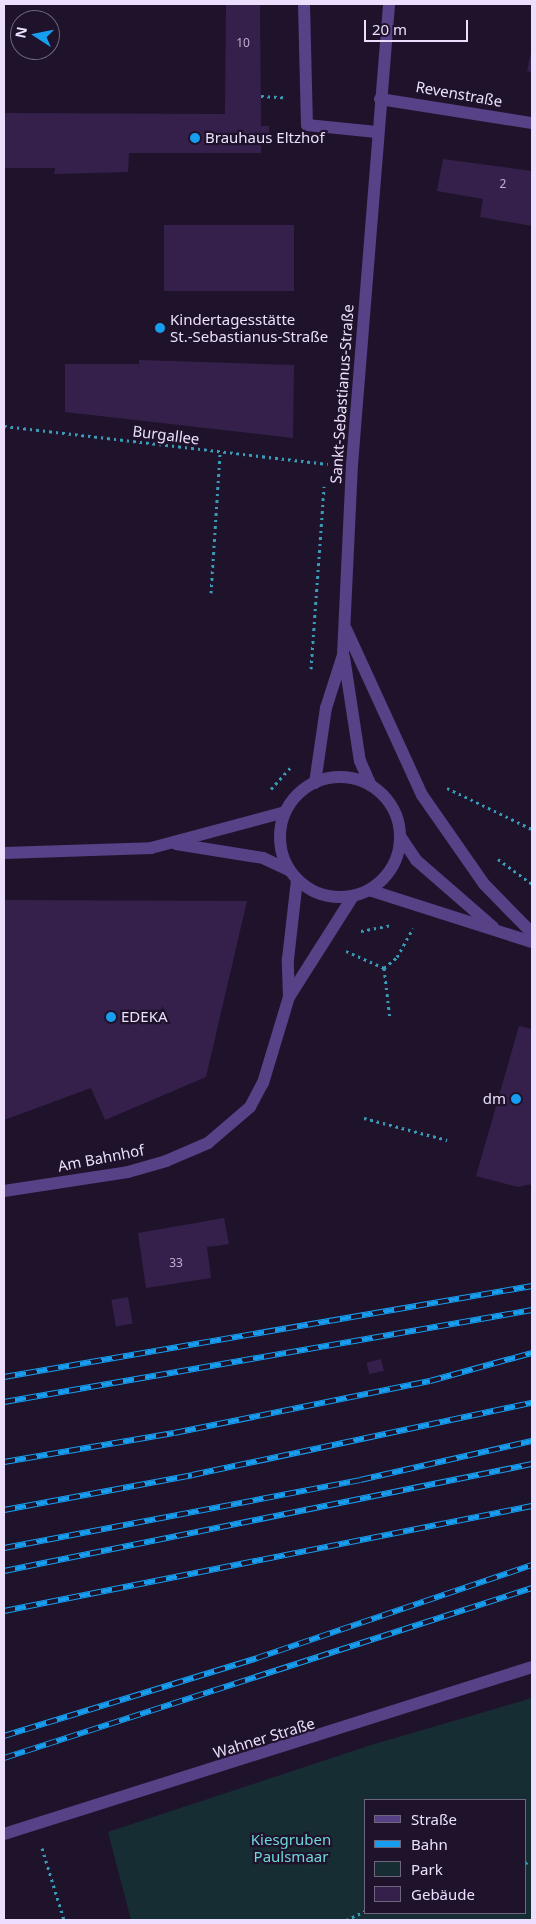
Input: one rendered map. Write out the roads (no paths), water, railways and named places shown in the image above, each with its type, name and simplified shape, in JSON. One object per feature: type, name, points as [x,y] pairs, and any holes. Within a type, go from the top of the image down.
[{"type":"street","points":[[304,4],[307,125],[377,132]]},
{"type":"street","name":"Sankt-Sebastianus-Straße","points":[[315,783],[326,708],[343,655],[377,132],[389,4]]},
{"type":"street","name":"Revenstraße","points":[[380,99],[532,124]]},
{"type":"street","points":[[345,627],[422,795],[484,884],[532,933]]},
{"type":"street","points":[[343,655],[360,761],[371,786],[389,804],[400,836],[416,860],[495,928]]},
{"type":"street","points":[[4,853],[152,848],[176,844],[213,828],[285,812],[315,783],[344,778],[371,786]]},
{"type":"street","points":[[285,812],[280,847],[293,875]]},
{"type":"street","points":[[176,844],[263,858],[325,896],[353,896],[369,890],[386,875],[396,856],[400,836]]},
{"type":"street","name":"Am Bahnhof","points":[[289,997],[288,959],[293,875]]},
{"type":"street","points":[[369,890],[495,928],[532,942]]},
{"type":"street","name":"Am Bahnhof","points":[[4,1191],[128,1172],[208,1143],[250,1107],[263,1083],[289,997],[353,896]]},
{"type":"street","name":"Wahner Straße","points":[[4,1834],[532,1667]]},
{"type":"railway","points":[[4,1377],[532,1286]]},
{"type":"railway","points":[[4,1402],[532,1310]]},
{"type":"railway","points":[[4,1462],[174,1433],[430,1381],[532,1353]]},
{"type":"railway","points":[[4,1510],[192,1475],[532,1403]]},
{"type":"railway","points":[[4,1548],[360,1480],[532,1441]]},
{"type":"railway","points":[[4,1571],[532,1464]]},
{"type":"railway","points":[[4,1611],[532,1506]]},
{"type":"railway","points":[[4,1736],[257,1658],[532,1565]]},
{"type":"railway","points":[[4,1758],[532,1588]]},
{"type":"place","name":"Brauhaus Eltzhof","points":[[195,138]]},
{"type":"place","name":"Kindertagesstätte St.-Sebastianus-Straße","points":[[160,328]]},
{"type":"place","name":"EDEKA","points":[[111,1017]]},
{"type":"place","name":"dm","points":[[516,1099]]},
{"type":"park label","name":"Kiesgruben Paulsmaar","points":[[291,1848]]}]
